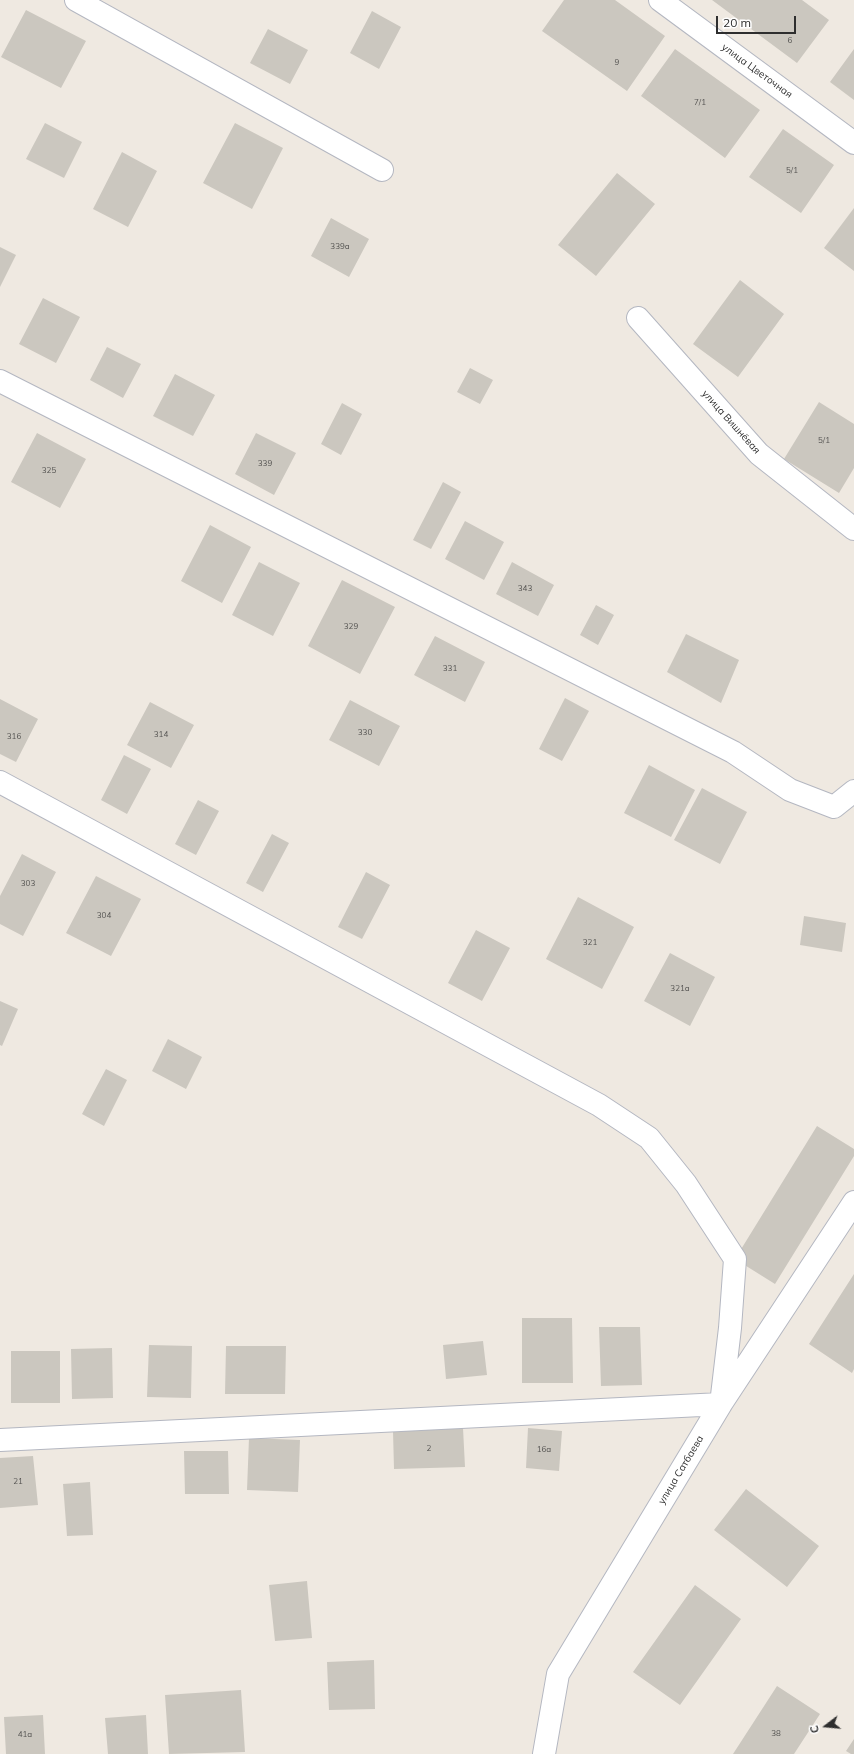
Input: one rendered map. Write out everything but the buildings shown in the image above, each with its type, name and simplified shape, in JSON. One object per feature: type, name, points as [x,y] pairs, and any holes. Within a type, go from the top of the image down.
[{"type":"street","points":[[76,0],[382,170]]},
{"type":"street","name":"улица Цветочная","points":[[660,0],[854,142]]},
{"type":"street","name":"улица Вишнёвая","points":[[638,318],[759,454],[854,529]]},
{"type":"street","points":[[0,382],[733,752],[790,790],[834,806],[854,791]]},
{"type":"street","points":[[0,782],[600,1105],[649,1138],[686,1184],[735,1259],[730,1328],[721,1404],[0,1440]]},
{"type":"street","name":"улица Сатбаева","points":[[544,1754],[558,1674],[721,1404],[854,1202]]}]
